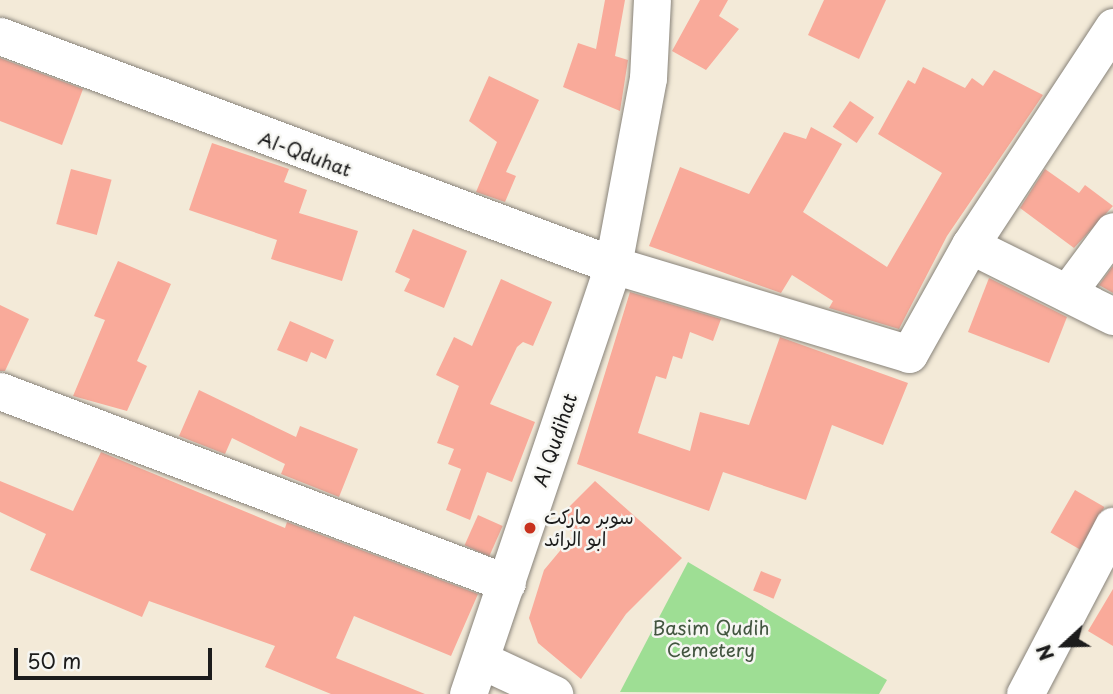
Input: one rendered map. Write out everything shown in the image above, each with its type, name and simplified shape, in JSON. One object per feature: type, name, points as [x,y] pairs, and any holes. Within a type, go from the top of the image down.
[{"type":"street","name":"Al Qudihat","points":[[468,694],[613,265],[648,78],[652,0]]},
{"type":"street","points":[[1113,27],[970,245],[1113,316]]},
{"type":"street","name":"Al-Qduhat","points":[[0,36],[613,265],[909,354],[970,245]]},
{"type":"street","points":[[1067,293],[1113,231]]},
{"type":"street","points":[[0,391],[506,583]]},
{"type":"street","points":[[1025,694],[1113,526]]},
{"type":"street","points":[[481,660],[554,694]]},
{"type":"green space","name":"Basim Qudih Cemetery","points":[[688,562],[887,680],[879,694],[620,692]]},
{"type":"building","points":[[605,0],[625,0],[615,56],[628,60],[620,111],[563,87],[578,43],[596,49]]},
{"type":"building","points":[[700,0],[728,0],[719,16],[739,29],[706,70],[672,51]]},
{"type":"building","points":[[824,0],[886,0],[859,59],[808,35]]},
{"type":"building","points":[[0,58],[83,89],[62,145],[0,121]]},
{"type":"building","points":[[923,67],[965,88],[972,78],[983,86],[994,70],[1043,95],[947,236],[899,329],[829,308],[833,301],[792,275],[781,293],[649,246],[680,167],[749,194],[784,132],[806,139],[811,127],[842,144],[803,212],[887,267],[942,173],[878,134],[908,80],[915,84]]},
{"type":"building","points":[[489,76],[539,100],[506,172],[516,176],[505,202],[476,192],[497,142],[469,121]]},
{"type":"building","points":[[850,101],[874,117],[857,143],[833,127]]},
{"type":"building","points":[[212,143],[289,169],[284,182],[307,190],[299,213],[358,231],[342,281],[271,259],[277,240],[189,210]]},
{"type":"building","points":[[71,169],[112,180],[97,235],[56,224]]},
{"type":"building","points":[[1045,169],[1079,193],[1085,185],[1113,206],[1074,248],[1020,208]]},
{"type":"building","points":[[413,229],[467,251],[444,308],[404,291],[410,279],[395,272]]},
{"type":"building","points":[[118,261],[171,284],[137,361],[147,366],[127,411],[73,396],[105,320],[94,316]]},
{"type":"building","points":[[1113,266],[1113,293],[1099,285]]},
{"type":"building","points":[[989,278],[1067,317],[1049,363],[968,332]]},
{"type":"building","points":[[501,279],[552,302],[533,346],[523,342],[517,347],[490,404],[535,422],[512,482],[487,472],[470,520],[446,510],[461,469],[448,464],[454,449],[437,443],[459,386],[436,375],[454,337],[472,346]]},
{"type":"building","points":[[630,292],[721,319],[713,341],[690,332],[682,359],[673,356],[666,379],[656,376],[638,433],[690,451],[700,412],[749,425],[780,337],[908,383],[883,445],[832,425],[806,500],[723,472],[709,511],[577,464]]},
{"type":"building","points":[[0,305],[29,319],[5,371],[0,371]]},
{"type":"building","points":[[290,321],[334,340],[326,359],[311,352],[307,362],[277,350]]},
{"type":"building","points":[[199,390],[296,437],[300,426],[358,449],[339,497],[281,474],[285,464],[232,438],[225,454],[179,436]]},
{"type":"building","points":[[101,452],[285,528],[287,522],[478,594],[451,656],[354,616],[336,658],[425,694],[331,694],[265,667],[275,646],[149,601],[142,617],[30,570],[46,534],[0,512],[0,481],[73,511]]},
{"type":"building","points":[[595,481],[682,558],[626,614],[581,679],[538,643],[529,618],[544,570],[574,534],[558,518]]},
{"type":"building","points":[[1075,490],[1104,507],[1080,549],[1050,532]]},
{"type":"building","points":[[478,515],[503,526],[489,556],[465,545]]},
{"type":"building","points":[[761,571],[781,579],[774,599],[753,590]]},
{"type":"building","points":[[1113,589],[1113,646],[1088,631]]},
{"type":"place","name":"سوبر ماركت ابو الرائد","points":[[530,528]]}]
